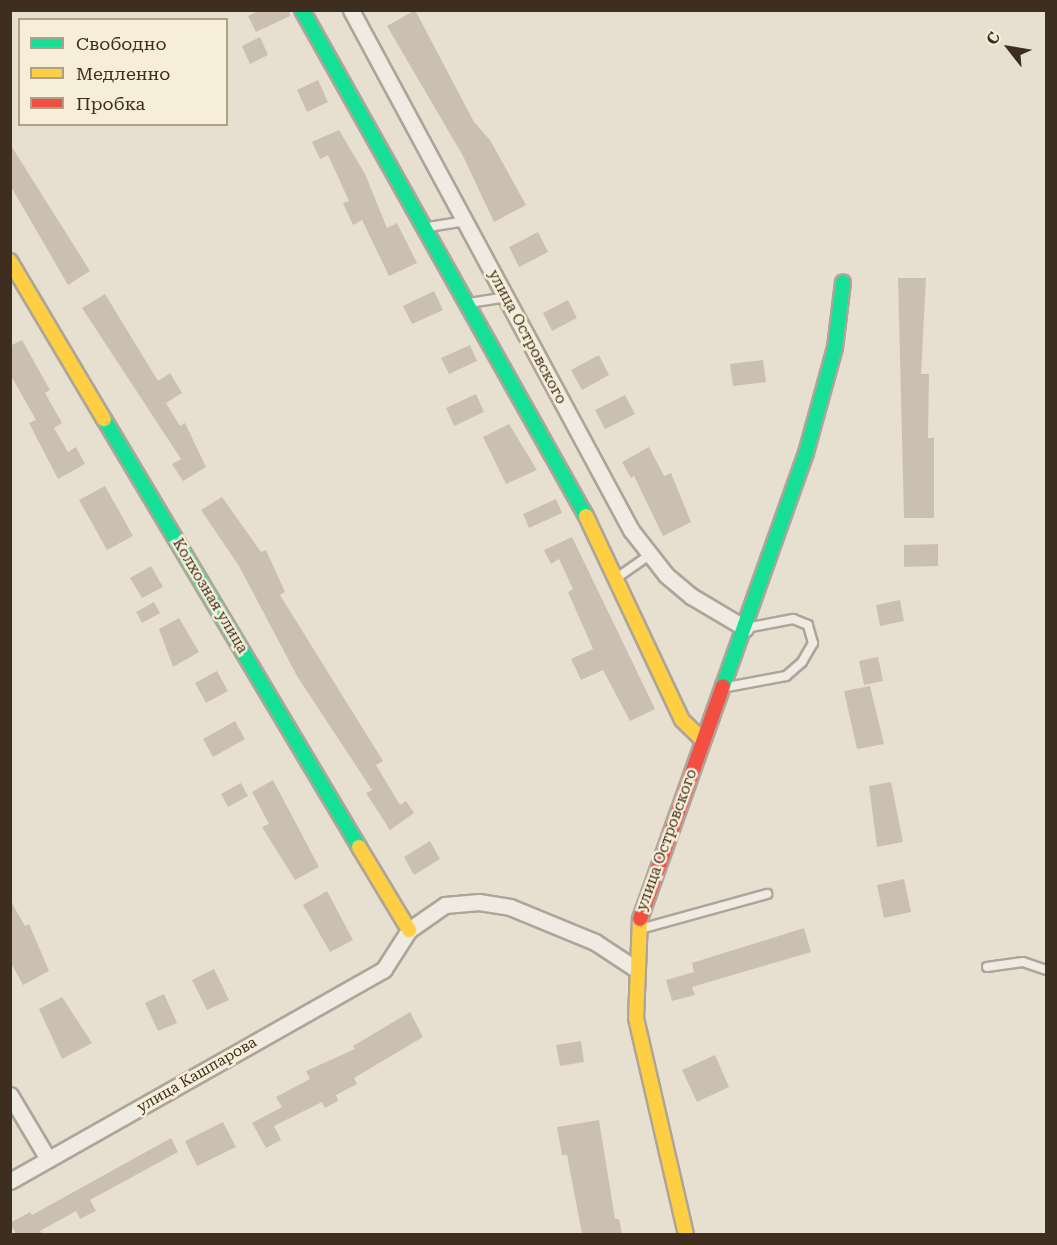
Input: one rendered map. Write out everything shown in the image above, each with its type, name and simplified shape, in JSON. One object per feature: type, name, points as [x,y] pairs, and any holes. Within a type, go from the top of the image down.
[{"type":"street","points":[[302,10],[427,227],[618,577],[682,720],[703,740]]},
{"type":"street","name":"улица Островского","points":[[351,10],[648,555],[691,596],[745,628]]},
{"type":"street","name":"Колхозная улица","points":[[10,261],[409,930]]},
{"type":"street","name":"улица Островского","points":[[686,1234],[636,1018],[636,930],[806,453],[835,348],[843,282]]},
{"type":"street","points":[[409,930],[445,905],[489,903],[556,925],[595,942],[636,969]]},
{"type":"street","name":"улица Кашпарова","points":[[10,1181],[384,969],[409,930]]},
{"type":"street","points":[[10,1095],[48,1160]]},
{"type":"lane","points":[[427,227],[465,222]]},
{"type":"lane","points":[[469,303],[506,297]]},
{"type":"lane","points":[[618,577],[648,555]]},
{"type":"lane","points":[[722,688],[786,676],[802,662],[813,643],[808,625],[793,620],[745,628]]},
{"type":"lane","points":[[636,930],[767,894]]},
{"type":"lane","points":[[987,967],[1023,962],[1047,970]]},
{"type":"building","points":[[260,10],[289,10],[290,16],[256,32],[248,16]]},
{"type":"building","points":[[415,10],[474,122],[490,140],[526,205],[494,222],[463,156],[387,26]]},
{"type":"building","points":[[260,37],[268,55],[250,64],[242,46]]},
{"type":"building","points":[[318,80],[328,102],[307,112],[297,90]]},
{"type":"building","points":[[339,130],[365,174],[387,228],[397,223],[417,263],[389,276],[362,220],[353,225],[343,203],[349,201],[328,155],[320,159],[312,142]]},
{"type":"building","points":[[10,144],[90,271],[68,285],[10,185]]},
{"type":"building","points":[[538,232],[548,252],[519,267],[509,247]]},
{"type":"building","points":[[898,278],[926,278],[921,374],[929,374],[928,438],[934,438],[934,518],[904,518]]},
{"type":"building","points":[[434,291],[443,310],[412,324],[403,306]]},
{"type":"building","points":[[105,294],[158,381],[170,373],[182,393],[166,403],[180,426],[185,423],[206,467],[183,481],[172,464],[181,459],[82,308]]},
{"type":"building","points":[[568,300],[577,318],[552,331],[543,313]]},
{"type":"building","points":[[22,340],[50,390],[45,393],[62,423],[54,428],[68,452],[76,447],[85,464],[58,479],[29,423],[36,420],[10,374],[10,346]]},
{"type":"building","points":[[470,345],[477,361],[449,374],[441,358]]},
{"type":"building","points":[[599,355],[609,375],[582,390],[571,370]]},
{"type":"building","points":[[763,360],[766,382],[733,386],[730,364]]},
{"type":"building","points":[[476,394],[484,412],[454,426],[446,408]]},
{"type":"building","points":[[625,395],[635,414],[605,429],[595,410]]},
{"type":"building","points":[[509,424],[537,470],[506,484],[483,437]]},
{"type":"building","points":[[649,447],[664,476],[671,473],[691,522],[663,536],[634,476],[631,478],[622,462]]},
{"type":"building","points":[[105,486],[133,536],[107,550],[79,500]]},
{"type":"building","points":[[222,497],[261,552],[266,550],[285,592],[280,595],[383,761],[376,765],[400,805],[406,801],[414,813],[390,830],[366,793],[372,790],[297,676],[239,566],[201,510]]},
{"type":"building","points":[[556,499],[562,513],[529,528],[523,514]]},
{"type":"building","points":[[572,537],[655,709],[630,721],[603,670],[581,680],[571,659],[593,649],[568,592],[573,589],[559,559],[551,564],[544,550]]},
{"type":"building","points":[[938,544],[938,566],[904,567],[904,545]]},
{"type":"building","points":[[151,566],[163,587],[142,598],[130,578]]},
{"type":"building","points":[[900,600],[904,621],[880,626],[876,605]]},
{"type":"building","points":[[154,602],[160,613],[142,623],[136,612]]},
{"type":"building","points":[[179,618],[199,652],[173,667],[159,629]]},
{"type":"building","points":[[878,657],[883,681],[864,685],[859,661]]},
{"type":"building","points":[[217,671],[228,691],[206,703],[195,683]]},
{"type":"building","points":[[870,686],[884,744],[857,749],[844,691]]},
{"type":"building","points":[[235,721],[245,739],[213,757],[203,739]]},
{"type":"building","points":[[273,780],[319,867],[295,880],[262,827],[269,824],[252,792]]},
{"type":"building","points":[[891,782],[903,842],[877,847],[869,786]]},
{"type":"building","points":[[241,783],[248,796],[228,807],[221,794]]},
{"type":"building","points":[[430,841],[440,859],[414,875],[404,857]]},
{"type":"building","points":[[904,879],[911,912],[884,918],[877,885]]},
{"type":"building","points":[[327,891],[353,940],[330,952],[303,905]]},
{"type":"building","points":[[10,900],[25,926],[29,924],[49,971],[23,985],[10,961]]},
{"type":"building","points":[[804,928],[811,952],[692,987],[695,995],[672,1001],[666,980],[694,972],[692,963]]},
{"type":"building","points":[[214,969],[229,1000],[207,1010],[192,980]]},
{"type":"building","points":[[164,994],[177,1023],[158,1031],[145,1003]]},
{"type":"building","points":[[62,997],[92,1043],[62,1059],[39,1009]]},
{"type":"building","points":[[410,1012],[423,1037],[354,1078],[357,1084],[336,1095],[338,1101],[325,1108],[322,1102],[274,1126],[281,1140],[266,1148],[252,1123],[282,1107],[276,1097],[310,1079],[306,1071],[355,1049],[353,1046]]},
{"type":"building","points":[[581,1041],[584,1062],[560,1066],[556,1045]]},
{"type":"building","points":[[715,1055],[729,1087],[697,1102],[682,1070]]},
{"type":"building","points":[[599,1120],[615,1219],[619,1219],[622,1234],[582,1234],[567,1155],[562,1155],[557,1127]]},
{"type":"building","points":[[223,1122],[236,1147],[197,1166],[185,1141]]},
{"type":"building","points":[[171,1138],[178,1152],[90,1200],[96,1211],[80,1219],[76,1211],[40,1231],[42,1234],[16,1234],[10,1223],[30,1212],[32,1215]]},
{"type":"traffic: fast","points":[[302,10],[586,516]]},
{"type":"traffic: fast","points":[[723,686],[806,453],[835,348],[843,282]]},
{"type":"traffic: fast","points":[[104,419],[359,847]]},
{"type":"traffic: slow","points":[[10,261],[104,419]]},
{"type":"traffic: slow","points":[[586,516],[682,720],[703,740]]},
{"type":"traffic: slow","points":[[359,847],[409,930]]},
{"type":"traffic: slow","points":[[640,919],[636,1018],[686,1234]]},
{"type":"traffic: jam","points":[[640,919],[723,686]]}]
